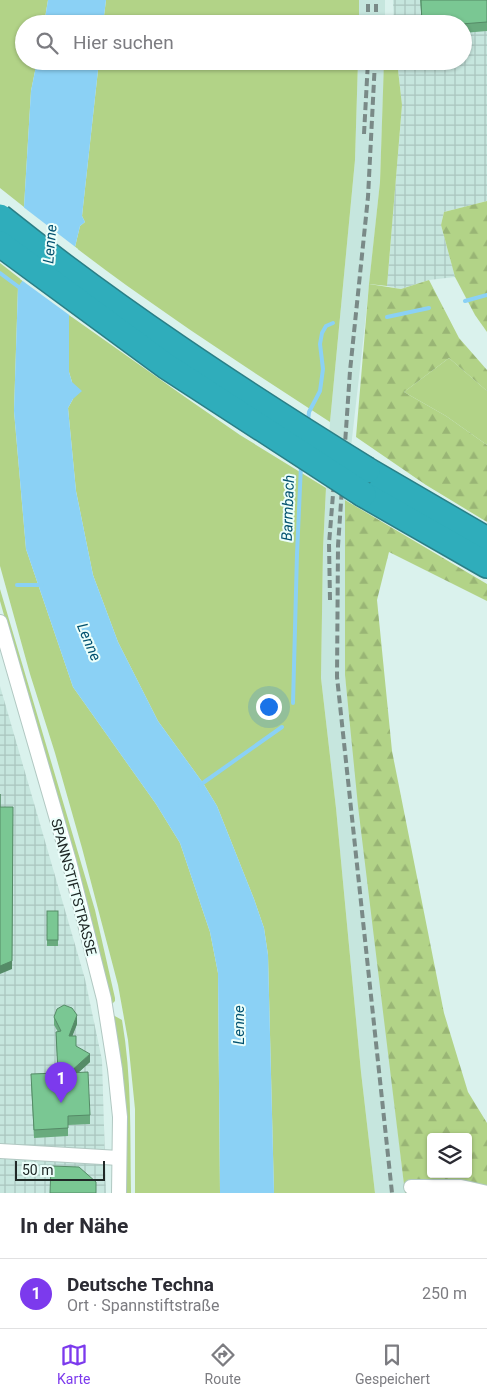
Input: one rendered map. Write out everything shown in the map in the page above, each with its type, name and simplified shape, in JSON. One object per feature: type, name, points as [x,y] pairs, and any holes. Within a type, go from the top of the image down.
[{"type":"highway","points":[[0,217],[80,278],[202,365],[274,413],[365,482],[487,564]]},
{"type":"highway","points":[[0,244],[166,366],[365,482],[487,540]]},
{"type":"street","name":"SPANNSTIFTSTRASSE","points":[[0,622],[69,861],[104,999],[120,1117],[119,1193]]},
{"type":"street","points":[[0,1151],[119,1158]]},
{"type":"street","points":[[411,1186],[461,1187],[487,1192]]},
{"type":"shaded area","points":[[359,0],[385,0],[385,15],[359,15]]},
{"type":"shaded area","points":[[393,0],[487,0],[487,201],[444,212],[441,225],[455,277],[429,280],[401,289],[387,286],[402,105],[398,70],[472,70],[472,15],[394,15]]},
{"type":"shaded area","points":[[358,70],[384,70],[380,182],[345,500],[345,675],[405,1193],[375,1193],[321,678],[323,549],[330,422],[355,160]]},
{"type":"shaded area","points":[[0,686],[85,979],[102,1060],[106,1193],[0,1193]]},
{"type":"green space","points":[[0,0],[48,0],[46,15],[15,15],[15,70],[35,70],[31,91],[24,207],[0,188]]},
{"type":"green space","points":[[106,0],[359,0],[359,15],[104,15]]},
{"type":"green space","points":[[98,70],[358,70],[355,160],[330,422],[233,359],[75,247],[80,226],[85,222],[82,216]]},
{"type":"green space","points":[[384,70],[398,70],[402,105],[387,286],[369,284],[380,182]]},
{"type":"green space","points":[[487,201],[487,332],[475,315],[455,277],[441,225],[444,212]]},
{"type":"green space","points":[[0,263],[23,281],[18,287],[14,411],[26,549],[73,687],[156,804],[180,843],[210,932],[218,973],[220,1193],[135,1193],[135,1109],[128,1040],[118,985],[82,848],[0,566]]},
{"type":"green space","points":[[429,280],[459,338],[487,370],[487,391],[449,358],[404,392],[446,416],[487,445],[487,522],[426,485],[356,437],[369,284],[401,289]]},
{"type":"green space","points":[[69,315],[240,435],[326,488],[321,678],[375,1193],[274,1193],[268,955],[264,928],[217,806],[203,783],[158,721],[118,642],[93,575],[76,491],[68,408],[73,399],[72,382],[69,372]]},
{"type":"green space","points":[[449,358],[487,391],[487,445],[446,416],[404,392]]},
{"type":"green space","points":[[345,500],[487,584],[487,601],[389,552],[377,600],[392,751],[444,1013],[468,1092],[487,1123],[487,1193],[405,1193],[358,806],[345,675]]},
{"type":"green space","points":[[0,589],[95,910],[115,998],[111,1005],[92,925],[0,601]]},
{"type":"green space","points":[[113,1015],[122,1020],[125,1041],[130,1106],[131,1193],[126,1193]]},
{"type":"water","points":[[48,0],[106,0],[104,15],[46,15]]},
{"type":"water","name":"Lenne","points":[[35,70],[98,70],[82,216],[85,222],[80,226],[75,247],[69,315],[69,372],[72,382],[82,391],[73,399],[68,408],[76,491],[93,575],[118,642],[158,721],[203,783],[217,806],[264,928],[268,955],[274,1193],[220,1193],[218,973],[210,932],[180,843],[156,804],[73,687],[26,549],[14,411],[18,287],[23,280],[24,207],[31,91]]},
{"type":"pier","points":[[22,206],[78,249],[72,317],[20,279]]},
{"type":"building","points":[[421,0],[487,0],[487,22],[472,23],[472,15],[422,15]]},
{"type":"building","points":[[0,807],[13,807],[12,961],[0,966]]},
{"type":"building","points":[[47,911],[58,911],[58,940],[47,940]]},
{"type":"building","points":[[64,1005],[72,1008],[77,1015],[69,1036],[76,1036],[76,1046],[90,1054],[69,1073],[88,1072],[90,1115],[68,1116],[68,1128],[34,1130],[31,1074],[58,1073],[56,1032],[61,1031],[54,1017],[57,1009]]},
{"type":"building","points":[[51,1166],[79,1167],[96,1182],[96,1193],[50,1193]]},
{"type":"waterway","points":[[0,273],[20,288]]},
{"type":"waterway","name":"Barmbach","points":[[465,301],[487,295]]},
{"type":"waterway","name":"Barmbach","points":[[387,317],[429,308]]},
{"type":"waterway","name":"Barmbach","points":[[308,421],[309,412],[320,391],[323,369],[320,344],[322,333],[326,326],[333,323]]},
{"type":"waterway","name":"Barmbach","points":[[293,703],[301,465]]},
{"type":"waterway","points":[[17,585],[42,585]]},
{"type":"waterway","name":"Barmbach","points":[[200,785],[282,727]]},
{"type":"railway","points":[[368,0],[368,15]]},
{"type":"railway","points":[[376,0],[376,15]]},
{"type":"railway","points":[[364,134],[368,70]]},
{"type":"railway","points":[[375,70],[368,197],[350,371],[338,546],[337,677],[392,1193]]},
{"type":"railway","points":[[330,600],[329,544],[337,445]]},
{"type":"place","name":"Deutsche Techna","points":[[61,1103]]}]
